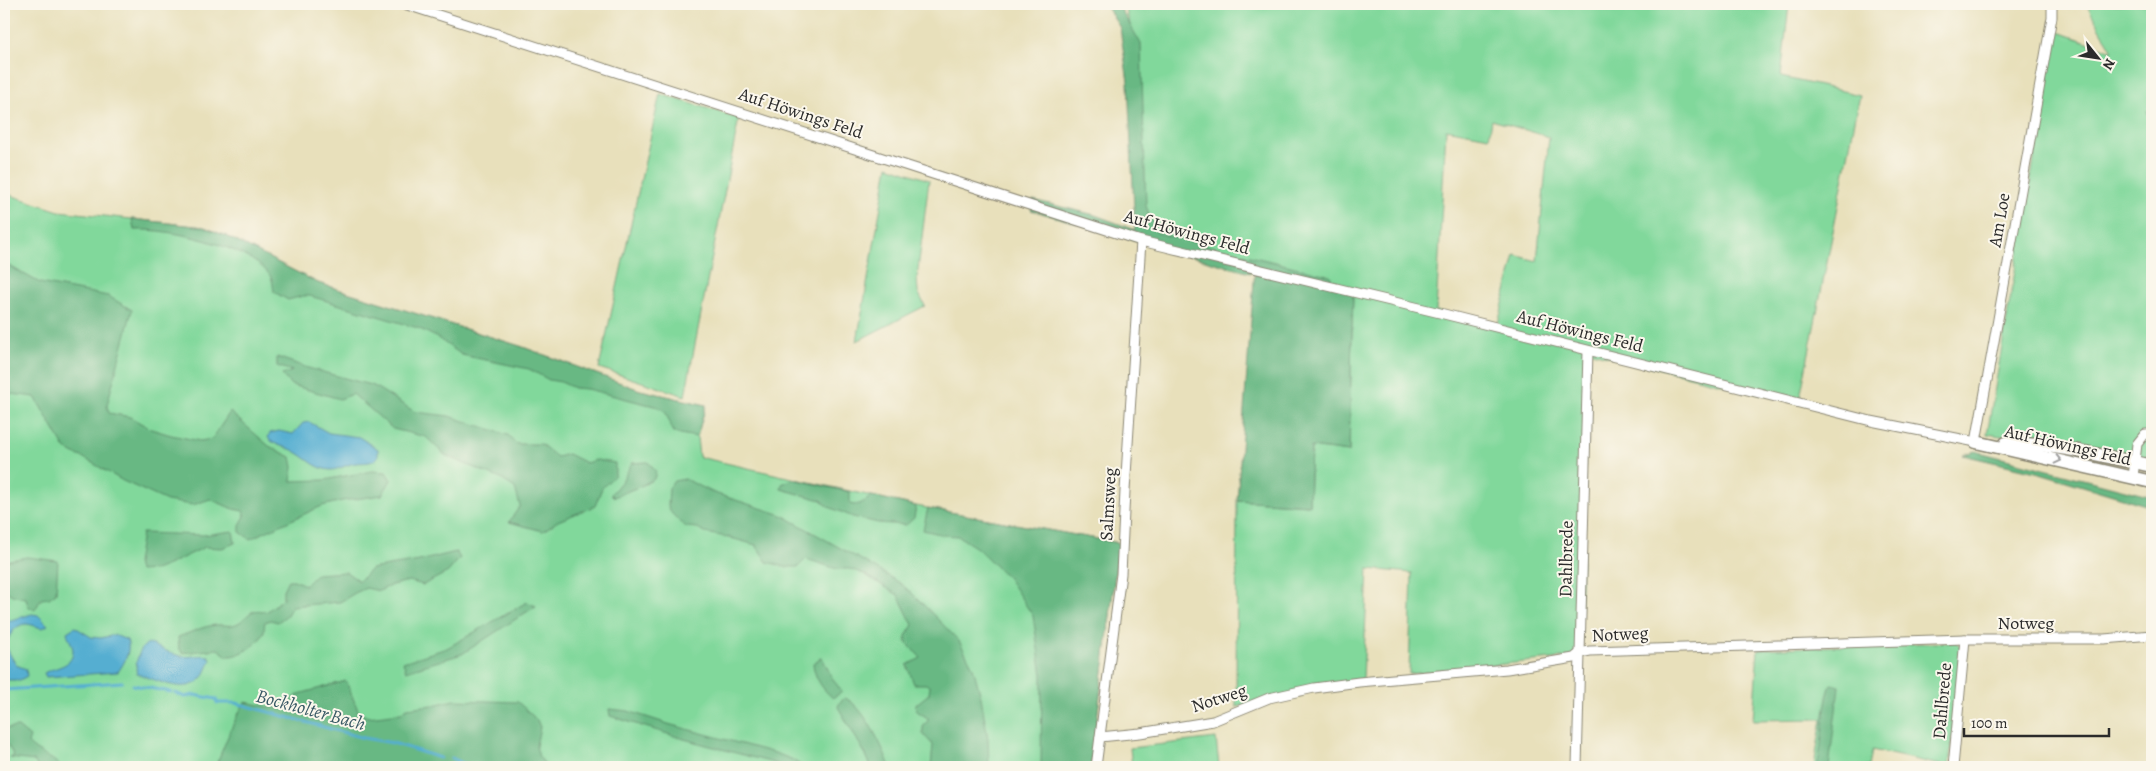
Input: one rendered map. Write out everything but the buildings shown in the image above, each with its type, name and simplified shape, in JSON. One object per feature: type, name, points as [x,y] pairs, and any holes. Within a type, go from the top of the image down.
[{"type":"main road","name":"Auf Höwings Feld","points":[[1976,442],[2025,444],[2083,452],[2152,466]]},
{"type":"main road","name":"Auf Höwings Feld","points":[[1976,442],[2152,482]]},
{"type":"street","name":"Auf Höwings Feld","points":[[404,4],[1141,241],[1436,312],[1871,421],[1976,442]]},
{"type":"street","name":"Am Loe","points":[[1976,442],[2052,17],[2052,4]]},
{"type":"street","name":"Salmsweg","points":[[1096,767],[1121,574],[1141,241]]},
{"type":"street","name":"Dahlbrede","points":[[1577,767],[1588,351]]},
{"type":"street","points":[[2133,477],[2138,440],[2145,434],[2152,434]]},
{"type":"street","name":"Notweg","points":[[1100,737],[1140,733],[1213,721],[1269,698],[1314,688],[1359,682],[1507,669],[1574,658],[1580,653],[1590,650],[1965,639],[2104,639],[2152,635]]},
{"type":"street","name":"Dahlbrede","points":[[1952,767],[1965,639]]},
{"type":"green space","points":[[1105,4],[1118,4],[1141,44],[1146,206],[1157,233],[1331,276],[1330,283],[1353,292],[1349,452],[1311,447],[1309,505],[1237,500],[1255,268],[1250,273],[1031,210],[1033,200],[1095,215],[1135,230],[1128,82],[1120,28]]},
{"type":"green space","points":[[1124,4],[1789,4],[1781,77],[1860,95],[1799,403],[1588,351],[1579,652],[1572,657],[1409,674],[1412,573],[1368,569],[1363,679],[1236,707],[1237,500],[1309,505],[1311,447],[1349,452],[1353,292],[1141,241],[1132,31]],"holes":[[[1492,120],[1549,137],[1537,261],[1515,255],[1497,328],[1436,311],[1446,129],[1489,137]]]},
{"type":"green space","points":[[2086,4],[2152,4],[2152,118],[2147,110],[2152,128],[2152,460],[1987,434],[2056,31],[2113,51]]},
{"type":"green space","points":[[660,94],[739,118],[685,396],[599,368]]},
{"type":"green space","points":[[888,166],[929,180],[917,278],[918,292],[925,306],[857,341]]},
{"type":"green space","points":[[4,193],[59,211],[204,227],[226,236],[318,283],[520,346],[640,390],[706,405],[697,437],[699,457],[916,506],[1119,543],[1091,767],[391,767],[228,741],[215,767],[4,767]]},
{"type":"green space","points":[[132,219],[204,227],[226,236],[318,283],[520,346],[640,390],[706,405],[697,437],[674,433],[665,411],[658,407],[587,389],[574,388],[561,382],[549,380],[529,369],[462,355],[436,337],[418,328],[310,296],[288,300],[274,292],[269,274],[244,255],[226,247],[186,236],[167,232],[134,230]]},
{"type":"green space","points":[[4,263],[40,283],[108,296],[132,310],[107,405],[109,413],[130,417],[151,429],[200,441],[212,439],[230,412],[269,446],[291,457],[293,467],[291,481],[324,480],[372,471],[386,472],[391,480],[382,495],[322,506],[250,539],[240,532],[240,525],[245,516],[243,511],[233,509],[210,499],[193,505],[167,501],[123,481],[72,453],[64,447],[35,397],[4,393]]},
{"type":"green space","points":[[277,357],[308,368],[374,386],[415,412],[449,416],[508,435],[517,444],[541,444],[557,457],[568,454],[586,463],[596,460],[615,463],[615,475],[602,488],[595,506],[558,521],[543,531],[509,522],[520,506],[515,488],[501,479],[446,456],[426,437],[393,429],[353,394],[340,399],[291,385],[282,375],[292,371],[277,366]]},
{"type":"green space","points":[[1975,451],[2152,497],[2152,507],[2040,473],[1963,455]]},
{"type":"green space","points":[[648,462],[656,472],[654,479],[614,497],[611,494],[622,481],[632,463]]},
{"type":"green space","points":[[685,479],[714,493],[782,515],[900,583],[915,596],[959,641],[973,667],[981,697],[988,739],[989,767],[931,767],[933,745],[923,734],[923,727],[929,719],[917,711],[915,705],[929,694],[930,687],[926,684],[914,684],[907,665],[921,658],[906,642],[906,636],[913,625],[898,595],[864,574],[850,569],[837,569],[806,559],[798,567],[786,567],[767,562],[756,545],[705,533],[698,528],[686,527],[672,514],[668,506],[669,488],[674,481]]},
{"type":"green space","points":[[793,479],[850,492],[850,504],[853,505],[861,503],[872,496],[916,506],[914,518],[906,525],[878,523],[853,517],[829,507],[821,500],[781,489],[782,484]]},
{"type":"green space","points":[[928,508],[1119,543],[1091,767],[1041,767],[1042,675],[1033,616],[1008,578],[977,548],[958,536],[923,530]]},
{"type":"green space","points":[[233,531],[235,543],[222,548],[205,547],[155,570],[139,571],[137,563],[142,533],[204,535]]},
{"type":"green space","points":[[456,552],[460,558],[448,572],[423,585],[409,581],[392,585],[379,591],[366,588],[340,602],[292,606],[287,615],[278,622],[270,620],[265,622],[261,638],[253,646],[237,655],[227,656],[218,649],[182,653],[179,648],[178,637],[201,628],[236,624],[252,612],[266,612],[283,599],[283,590],[288,580],[294,580],[305,585],[316,574],[346,572],[359,581],[371,569],[419,561]]},
{"type":"green space","points":[[27,557],[58,561],[56,593],[49,598],[41,599],[35,610],[28,606],[26,598],[14,596],[4,590],[4,561]]},
{"type":"green space","points":[[527,602],[536,606],[462,654],[406,671],[403,662],[447,648]]},
{"type":"green space","points":[[1957,642],[1961,646],[1961,650],[1949,767],[1872,750],[1869,767],[1814,767],[1822,719],[1753,720],[1758,649]]},
{"type":"green space","points":[[822,657],[831,676],[842,692],[833,698],[822,687],[815,673],[813,663]]},
{"type":"green space","points":[[346,681],[359,713],[368,717],[401,713],[407,708],[454,700],[518,702],[537,720],[540,727],[536,746],[539,757],[548,767],[243,767],[233,764],[231,767],[215,767],[232,726],[245,702],[281,709],[299,694]]},
{"type":"green space","points":[[1831,684],[1839,686],[1829,767],[1817,767],[1826,705]]},
{"type":"green space","points":[[845,698],[852,702],[866,718],[878,739],[890,767],[871,767],[838,707]]},
{"type":"green space","points":[[609,709],[628,711],[668,724],[775,753],[791,759],[804,767],[783,767],[684,739],[610,716]]},
{"type":"green space","points":[[18,727],[30,737],[28,743],[32,747],[61,767],[38,767],[34,761],[10,758],[14,756],[4,739],[4,729]]},
{"type":"green space","points":[[1216,738],[1219,766],[1132,767],[1130,748]]},
{"type":"water","points":[[309,422],[329,433],[359,437],[378,449],[378,457],[371,462],[330,470],[316,465],[293,450],[274,443],[268,438],[270,433],[279,431],[293,434],[303,423]]},
{"type":"water","points":[[32,614],[38,615],[48,625],[42,628],[28,624],[18,626],[10,636],[6,647],[16,665],[26,669],[27,676],[20,680],[4,680],[4,622]]},
{"type":"water","points":[[75,627],[91,637],[101,638],[114,635],[127,640],[127,656],[118,672],[46,677],[44,673],[62,666],[70,660],[73,649],[67,632]]},
{"type":"water","points":[[148,643],[177,655],[209,656],[211,660],[200,680],[193,684],[178,686],[169,684],[137,674],[138,657]]},
{"type":"waterway","name":"Bockholter Bach","points":[[4,690],[122,682]]},
{"type":"waterway","name":"Bockholter Bach","points":[[133,685],[171,692]]},
{"type":"waterway","name":"Bockholter Bach","points":[[175,693],[185,697],[194,695],[216,699],[217,703],[236,703],[364,738],[393,743],[440,758]]},
{"type":"waterway","name":"Bockholter Bach","points":[[452,758],[471,767]]}]
